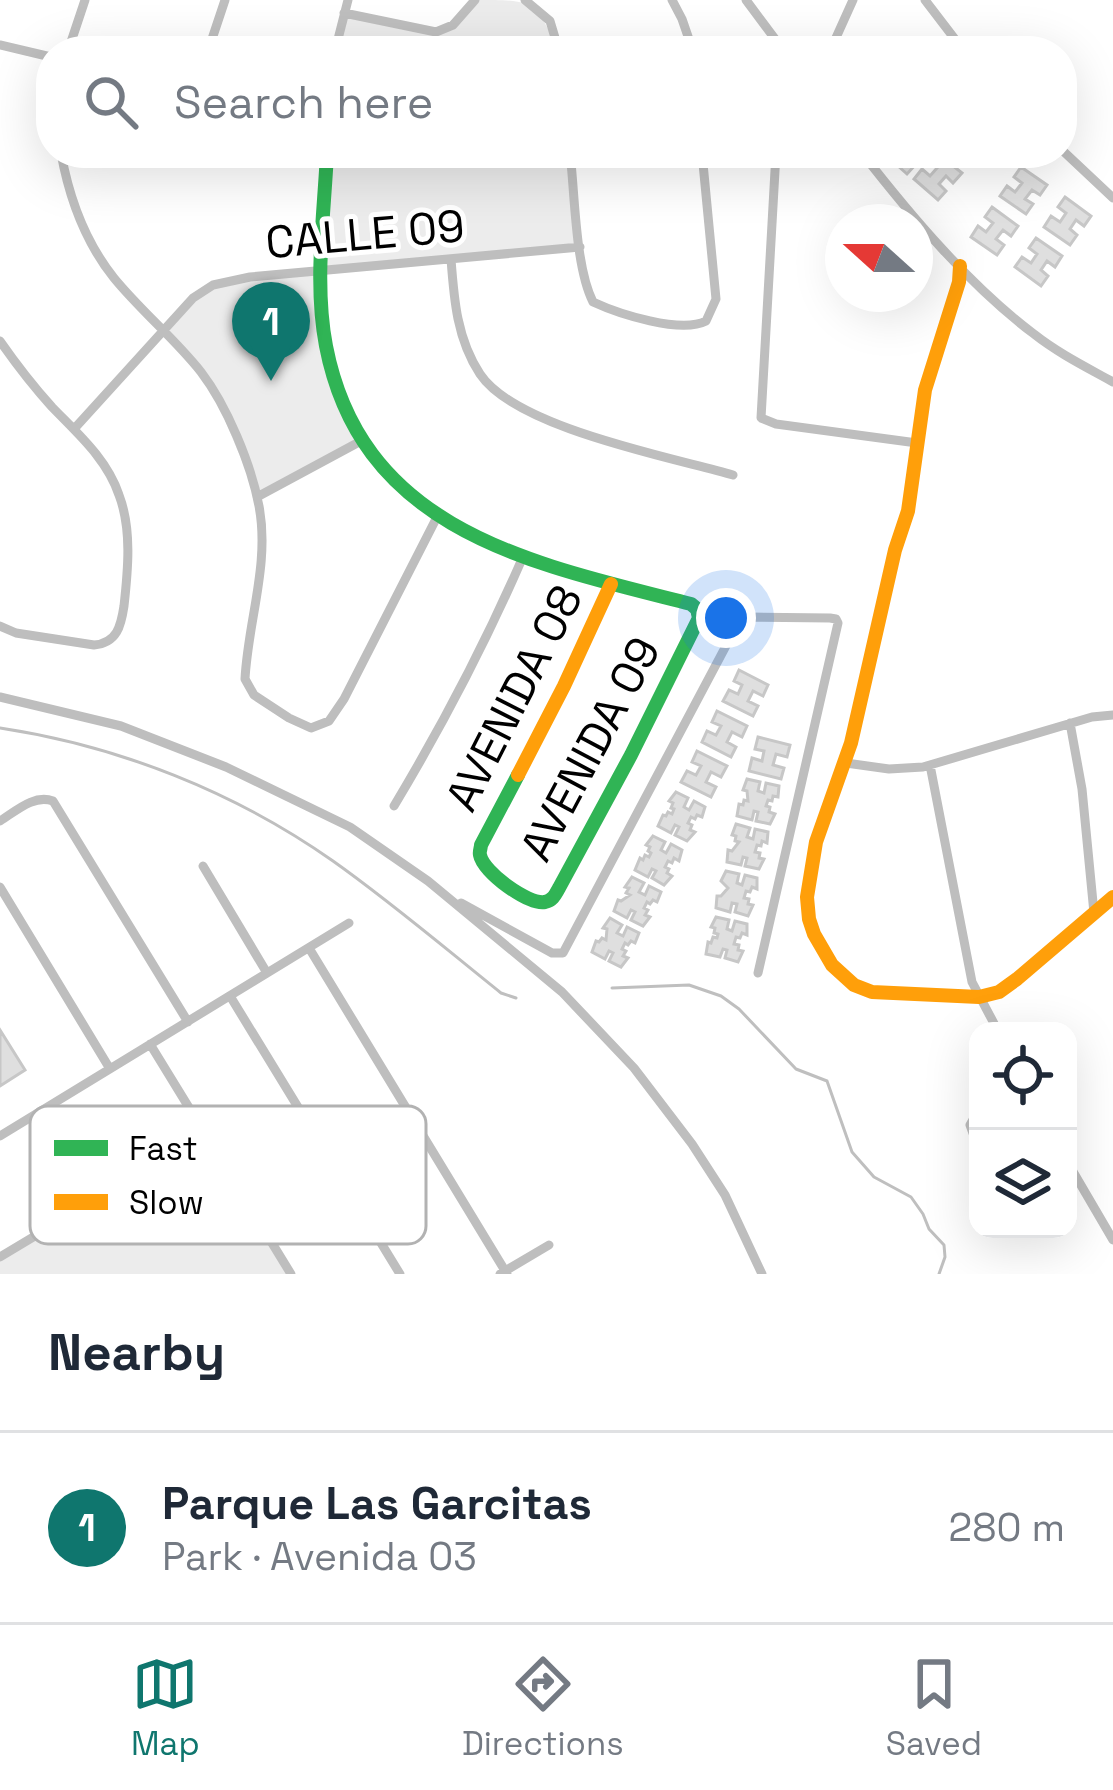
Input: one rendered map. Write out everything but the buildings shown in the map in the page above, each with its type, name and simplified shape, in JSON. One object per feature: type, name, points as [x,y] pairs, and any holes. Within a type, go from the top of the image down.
[{"type":"street","points":[[73,36],[85,0]]},
{"type":"street","points":[[213,36],[225,0]]},
{"type":"street","points":[[339,36],[348,0]]},
{"type":"street","points":[[344,13],[436,32],[453,25],[476,0]]},
{"type":"street","points":[[525,0],[550,21],[554,36]]},
{"type":"street","points":[[672,0],[688,36]]},
{"type":"street","points":[[746,0],[773,36]]},
{"type":"street","points":[[837,36],[853,0]]},
{"type":"street","points":[[925,0],[953,36]]},
{"type":"street","points":[[0,45],[36,53]]},
{"type":"street","points":[[1077,164],[1113,198]]},
{"type":"street","points":[[64,168],[70,192],[112,275],[211,387],[257,497],[260,581],[245,679],[254,695],[311,728],[335,715],[437,517]]},
{"type":"street","points":[[326,168],[323,271],[329,366],[344,406],[378,467],[437,517],[474,538],[522,559],[611,584]]},
{"type":"street","points":[[572,168],[580,248],[593,302],[679,326],[706,321],[714,307],[704,168]]},
{"type":"street","points":[[775,168],[761,418],[916,443]]},
{"type":"street","points":[[874,168],[960,266],[1033,334],[1113,382]]},
{"type":"street","name":"CALLE 09","points":[[74,429],[162,330],[213,285],[250,277],[580,248]]},
{"type":"street","points":[[451,259],[458,326],[470,358],[497,393],[541,419],[734,475]]},
{"type":"street","points":[[960,266],[925,390],[908,511],[845,763],[820,826],[807,897],[809,919],[823,951],[854,985],[872,992],[979,997],[999,992],[1017,979],[1113,897]]},
{"type":"street","points":[[0,341],[105,466],[120,495],[127,559],[122,620],[114,638],[106,643],[94,645],[4,629]]},
{"type":"street","points":[[257,497],[361,441]]},
{"type":"street","points":[[394,806],[465,680],[522,559]]},
{"type":"street","name":"AVENIDA 09","points":[[537,902],[548,901],[559,888],[699,618],[692,604],[611,584]]},
{"type":"street","name":"AVENIDA 08","points":[[537,902],[485,866],[481,845],[611,584]]},
{"type":"street","points":[[446,895],[552,953],[563,953],[736,627],[751,617],[830,617],[838,623],[758,974]]},
{"type":"street","points":[[0,697],[121,726],[226,766],[350,827],[446,895],[562,992],[634,1068],[725,1195],[761,1274]]},
{"type":"street","points":[[845,763],[904,770],[1093,717],[1113,716]]},
{"type":"street","points":[[1070,723],[1094,913]]},
{"type":"street","points":[[930,765],[967,959],[993,1022]]},
{"type":"street","points":[[0,821],[36,800],[53,801],[188,1022]]},
{"type":"street","points":[[203,866],[267,973]]},
{"type":"street","points":[[0,886],[110,1070]]},
{"type":"street","points":[[50,1106],[350,923]]},
{"type":"street","points":[[309,948],[404,1106]]},
{"type":"street","points":[[230,996],[297,1106]]},
{"type":"street","points":[[150,1044],[188,1106]]},
{"type":"street","points":[[0,1136],[30,1118]]},
{"type":"street","points":[[426,1143],[504,1273],[549,1245]]},
{"type":"street","points":[[1077,1178],[1113,1240]]},
{"type":"street","points":[[0,1257],[30,1239]]},
{"type":"street","points":[[273,1244],[292,1274]]},
{"type":"street","points":[[382,1244],[400,1274]]},
{"type":"shaded area","points":[[475,0],[510,1],[538,12],[551,36],[339,36],[344,13],[445,30]]},
{"type":"shaded area","points":[[326,168],[572,168],[580,247],[323,271]]},
{"type":"shaded area","points":[[323,271],[326,347],[361,441],[257,497],[211,387],[162,330],[213,285]]},
{"type":"shaded area","points":[[30,1239],[30,1244],[273,1244],[292,1274],[0,1274],[0,1257]]},
{"type":"waterway","points":[[0,728],[132,760],[216,793],[333,861],[501,993],[516,998]]},
{"type":"waterway","points":[[612,988],[689,985],[721,996],[796,1069],[827,1081],[852,1152],[874,1177],[911,1197],[944,1245],[939,1274]]},
{"type":"traffic: fast","points":[[326,168],[320,274],[326,346],[346,409],[376,459],[416,499],[463,530],[516,554],[697,609],[699,618],[631,755],[556,893],[545,902],[507,886],[480,855],[518,775]]},
{"type":"traffic: slow","points":[[960,266],[925,390],[908,511],[851,743],[816,842],[807,897],[809,919],[832,965],[854,985],[872,992],[979,997],[999,992],[1017,979],[1113,897]]},
{"type":"traffic: slow","points":[[518,775],[611,584]]},
{"type":"place","name":"Parque Las Garcitas","points":[[271,381]]}]
